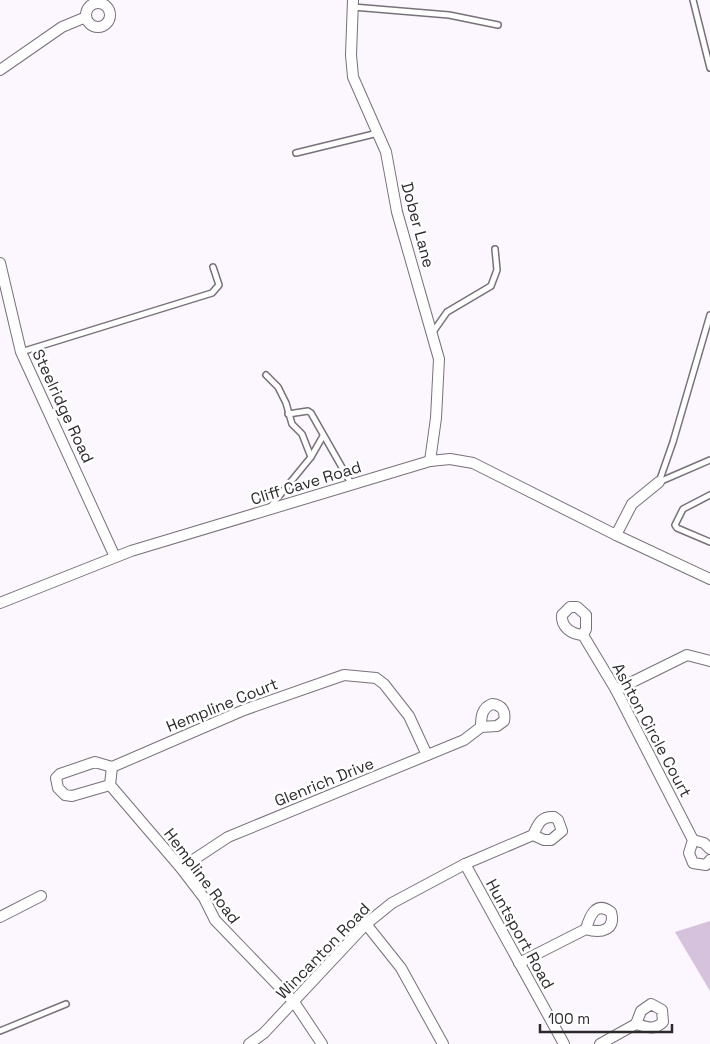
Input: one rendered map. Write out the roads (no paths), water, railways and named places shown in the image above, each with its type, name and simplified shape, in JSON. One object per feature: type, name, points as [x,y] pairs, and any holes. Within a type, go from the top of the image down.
[{"type":"street","name":"Dober Lane","points":[[353,3],[351,55],[353,77],[386,152],[398,212],[433,332],[440,371],[430,461]]},
{"type":"street","points":[[0,70],[62,27],[86,17]]},
{"type":"street","name":"Steelridge Road","points":[[0,263],[21,352],[115,557]]},
{"type":"street","name":"Cliff Cave Road","points":[[0,604],[115,557],[430,461],[450,459],[473,463],[616,535],[710,579]]},
{"type":"street","points":[[616,535],[632,504],[659,482]]},
{"type":"street","name":"Ashton Circle Court","points":[[582,635],[616,690],[692,840],[689,853],[693,863],[699,866],[706,864],[710,860]]},
{"type":"street","points":[[616,690],[687,656],[710,661]]},
{"type":"street","name":"Hempline Court","points":[[110,785],[72,796],[65,795],[58,788],[56,778],[60,774],[95,762],[112,767],[244,710],[344,675],[376,678],[384,684],[409,716],[427,756]]},
{"type":"street","name":"Glenrich Drive","points":[[181,868],[228,837],[464,740],[481,727]]},
{"type":"street","points":[[110,785],[112,767]]},
{"type":"street","name":"Hempline Road","points":[[110,785],[181,868],[204,898],[214,920],[294,1002],[322,1044]]},
{"type":"street","name":"Wincanton Road","points":[[249,1044],[264,1033],[366,924],[392,903],[465,864],[533,835]]},
{"type":"street","points":[[692,840],[704,843],[710,849]]},
{"type":"street","name":"Huntsport Road","points":[[465,864],[564,1044]]},
{"type":"street","points":[[0,917],[41,896]]},
{"type":"street","points":[[366,924],[400,968],[443,1044]]},
{"type":"street","points":[[520,964],[586,928]]},
{"type":"street","points":[[600,1044],[636,1024]]},
{"type":"lane","points":[[693,0],[710,68]]},
{"type":"lane","points":[[353,3],[449,15],[498,25]]},
{"type":"lane","points":[[296,153],[379,133]]},
{"type":"lane","points":[[433,332],[447,312],[492,286],[497,270],[495,249]]},
{"type":"lane","points":[[21,352],[212,293],[219,284],[212,267]]},
{"type":"lane","points":[[659,482],[674,442],[710,316]]},
{"type":"lane","points":[[266,375],[278,387],[286,403],[292,424],[302,434],[312,457]]},
{"type":"lane","points":[[288,414],[308,411],[311,413],[323,436],[344,468],[352,486]]},
{"type":"lane","points":[[268,511],[312,457],[323,436]]},
{"type":"lane","points":[[659,482],[710,460]]},
{"type":"lane","points":[[710,495],[683,509],[676,525],[677,528],[710,542]]},
{"type":"lane","points":[[0,1031],[66,1004]]}]
